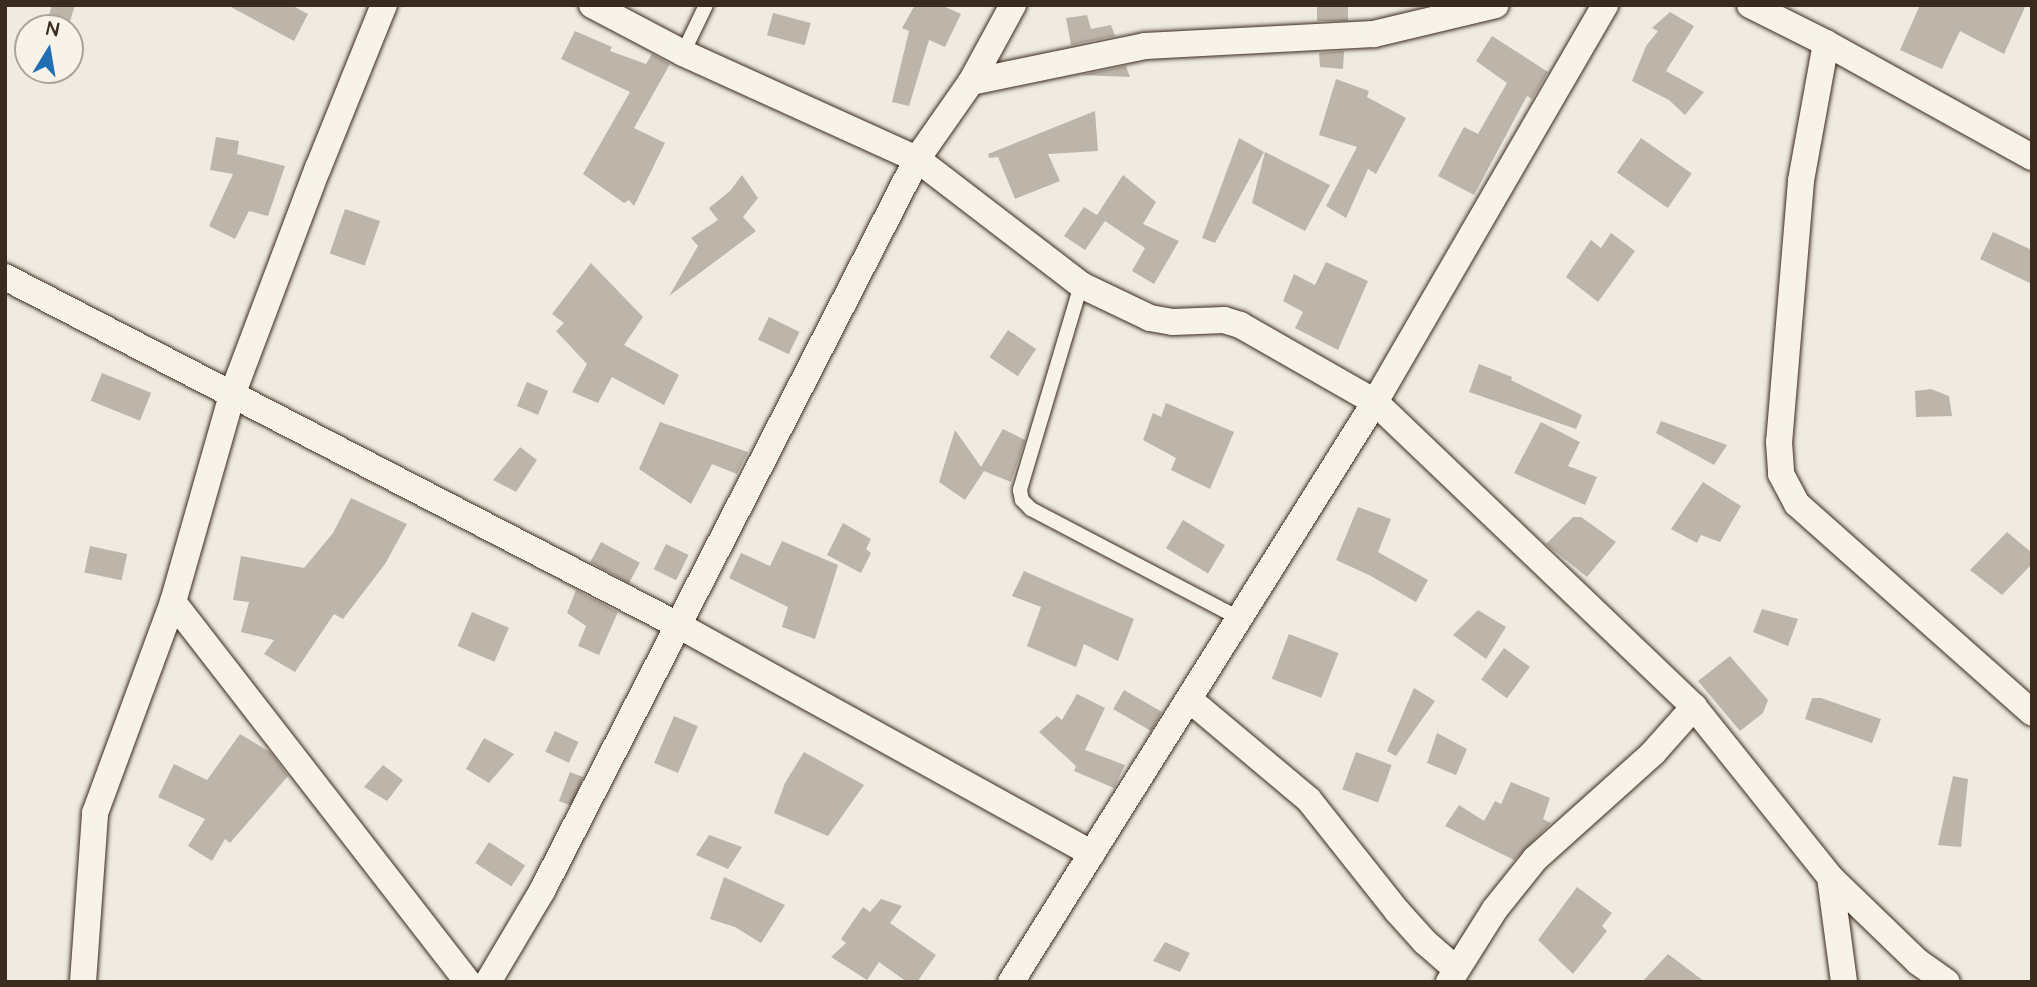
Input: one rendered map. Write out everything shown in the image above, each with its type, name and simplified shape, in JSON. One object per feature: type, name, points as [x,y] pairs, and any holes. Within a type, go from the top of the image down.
[{"type":"street","points":[[83,982],[95,813],[173,602],[232,395],[318,168],[384,5]]},
{"type":"street","points":[[592,5],[683,53],[917,159],[1081,285],[1150,318],[1173,322],[1224,320],[1240,325],[1375,402],[1694,707],[1830,877],[1918,962],[1947,982]]},
{"type":"street","points":[[488,982],[542,891],[676,624],[917,159],[971,82],[1013,5]]},
{"type":"street","points":[[971,82],[1145,46],[1374,34],[1496,5]]},
{"type":"street","points":[[1011,982],[1375,402],[1605,5]]},
{"type":"street","points":[[1750,5],[1826,43],[2032,157]]},
{"type":"street","points":[[1826,43],[1801,181],[1779,442],[1781,474],[1797,503],[2032,713]]},
{"type":"street","points":[[5,277],[676,624],[1092,854]]},
{"type":"street","points":[[173,602],[468,982]]},
{"type":"street","points":[[1190,700],[1284,776],[1309,800],[1397,911],[1453,976],[1495,909],[1535,859],[1653,753],[1694,707]]},
{"type":"street","points":[[1830,877],[1844,982]]},
{"type":"lane","points":[[683,53],[706,5]]},
{"type":"lane","points":[[1081,285],[1020,490],[1022,500],[1031,509],[1239,618]]},
{"type":"building","points":[[52,5],[75,5],[72,14],[49,14]]},
{"type":"building","points":[[227,5],[291,5],[308,14],[294,41]]},
{"type":"building","points":[[915,5],[941,5],[961,14],[945,47],[929,40],[909,106],[892,102],[909,31],[902,28]]},
{"type":"building","points":[[1317,5],[1348,5],[1348,21],[1317,21]]},
{"type":"building","points":[[1920,5],[2026,5],[2004,54],[1960,31],[1942,69],[1900,50]]},
{"type":"building","points":[[1670,12],[1694,26],[1666,71],[1704,92],[1685,115],[1669,100],[1632,81],[1646,46],[1658,31],[1652,28]]},
{"type":"building","points":[[773,13],[811,23],[805,45],[767,35]]},
{"type":"building","points":[[1087,15],[1091,29],[1111,25],[1115,36],[1071,45],[1066,18]]},
{"type":"building","points":[[575,31],[612,47],[610,51],[646,64],[652,54],[670,64],[634,128],[665,143],[634,206],[629,200],[624,203],[583,174],[630,92],[561,59]]},
{"type":"building","points":[[1492,36],[1548,72],[1532,99],[1527,96],[1474,195],[1438,176],[1464,127],[1478,134],[1507,83],[1476,61]]},
{"type":"building","points":[[1344,51],[1343,69],[1320,67],[1319,53]]},
{"type":"building","points":[[1126,66],[1130,77],[1081,75]]},
{"type":"building","points":[[1336,79],[1369,91],[1367,97],[1406,118],[1376,174],[1368,169],[1346,218],[1326,206],[1357,147],[1319,135]]},
{"type":"building","points":[[1095,111],[1098,151],[1048,154],[1060,181],[1015,199],[998,157],[989,158],[988,154]]},
{"type":"building","points":[[216,137],[239,141],[237,154],[285,166],[268,216],[249,211],[235,239],[209,226],[233,174],[210,170]]},
{"type":"building","points":[[1239,138],[1264,152],[1215,243],[1202,238]]},
{"type":"building","points":[[1641,138],[1692,174],[1668,208],[1617,172]]},
{"type":"building","points":[[1265,152],[1330,185],[1305,231],[1252,203]]},
{"type":"building","points":[[742,175],[758,198],[743,217],[756,231],[669,296],[698,246],[691,238],[718,220],[709,208],[730,191]]},
{"type":"building","points":[[1123,175],[1156,202],[1143,224],[1179,241],[1154,284],[1132,271],[1145,248],[1105,221],[1085,250],[1064,236],[1084,207],[1097,215]]},
{"type":"building","points":[[345,209],[380,221],[365,265],[330,253]]},
{"type":"building","points":[[1993,232],[2032,250],[2032,284],[1980,259]]},
{"type":"building","points":[[1611,233],[1635,251],[1598,302],[1566,277],[1591,240],[1601,248]]},
{"type":"building","points":[[1326,262],[1368,281],[1338,350],[1295,328],[1303,312],[1283,301],[1294,274],[1315,285]]},
{"type":"building","points":[[591,263],[643,317],[624,345],[679,375],[664,405],[612,377],[598,403],[572,392],[587,364],[556,331],[564,323],[552,314]]},
{"type":"building","points":[[769,317],[800,332],[789,354],[758,339]]},
{"type":"building","points":[[1008,330],[1036,349],[1018,376],[990,357]]},
{"type":"building","points":[[1479,364],[1512,377],[1511,380],[1582,415],[1576,429],[1469,392]]},
{"type":"building","points":[[102,373],[151,393],[140,421],[91,401]]},
{"type":"building","points":[[527,382],[548,391],[538,415],[517,406]]},
{"type":"building","points":[[1931,389],[1949,396],[1952,416],[1916,417],[1915,391]]},
{"type":"building","points":[[1166,403],[1234,432],[1210,489],[1171,470],[1176,458],[1143,440],[1153,413],[1161,417]]},
{"type":"building","points":[[1661,421],[1727,445],[1714,465],[1656,433]]},
{"type":"building","points":[[660,422],[748,452],[737,474],[712,464],[691,504],[639,469]]},
{"type":"building","points":[[1541,422],[1580,442],[1568,466],[1597,477],[1585,505],[1514,473]]},
{"type":"building","points":[[1003,429],[1025,440],[1011,482],[984,471],[965,500],[939,482],[955,430],[981,467]]},
{"type":"building","points":[[520,447],[537,460],[516,492],[493,480]]},
{"type":"building","points":[[1703,482],[1741,506],[1720,542],[1701,535],[1697,543],[1671,529]]},
{"type":"building","points":[[351,498],[407,524],[385,564],[343,619],[334,614],[295,672],[264,654],[274,640],[241,632],[249,602],[233,600],[241,556],[304,568],[333,533]]},
{"type":"building","points":[[1358,507],[1391,519],[1378,552],[1428,580],[1416,602],[1336,560]]},
{"type":"building","points":[[1573,517],[1581,517],[1616,542],[1587,577],[1546,544]]},
{"type":"building","points":[[1183,520],[1225,545],[1208,574],[1166,548]]},
{"type":"building","points":[[843,523],[871,539],[866,549],[871,553],[861,573],[827,555]]},
{"type":"building","points":[[2007,532],[2032,553],[2032,564],[2002,595],[1970,570]]},
{"type":"building","points":[[782,541],[838,565],[815,639],[782,627],[788,607],[729,578],[741,553],[770,566]]},
{"type":"building","points":[[601,542],[640,563],[629,583],[590,562]]},
{"type":"building","points":[[666,544],[688,555],[676,580],[654,569]]},
{"type":"building","points":[[90,546],[127,554],[122,580],[84,572]]},
{"type":"building","points":[[1024,571],[1134,619],[1118,661],[1084,644],[1076,667],[1027,646],[1041,607],[1012,596]]},
{"type":"building","points":[[576,590],[618,612],[599,655],[578,646],[586,626],[567,613]]},
{"type":"building","points":[[1762,609],[1798,619],[1788,646],[1753,632]]},
{"type":"building","points":[[1478,610],[1506,627],[1486,659],[1453,635]]},
{"type":"building","points":[[472,612],[509,628],[494,662],[458,646]]},
{"type":"building","points":[[1289,634],[1338,653],[1321,698],[1272,679]]},
{"type":"building","points":[[1504,648],[1530,667],[1507,698],[1481,680]]},
{"type":"building","points":[[1730,656],[1768,700],[1763,713],[1740,731],[1698,681]]},
{"type":"building","points":[[1414,688],[1435,701],[1396,756],[1387,751]]},
{"type":"building","points":[[1124,690],[1162,712],[1151,731],[1113,709]]},
{"type":"building","points":[[1077,694],[1105,708],[1085,750],[1125,765],[1114,788],[1074,771],[1076,766],[1039,732],[1057,716],[1062,720]]},
{"type":"building","points":[[1812,698],[1821,698],[1881,719],[1872,743],[1805,719]]},
{"type":"building","points":[[674,716],[698,726],[678,773],[654,763]]},
{"type":"building","points":[[555,731],[579,742],[569,763],[545,752]]},
{"type":"building","points":[[1437,733],[1467,749],[1456,775],[1427,763]]},
{"type":"building","points":[[240,734],[270,752],[288,776],[230,843],[225,839],[212,861],[188,846],[205,819],[158,797],[174,764],[207,780]]},
{"type":"building","points":[[484,738],[514,754],[489,783],[466,769]]},
{"type":"building","points":[[804,752],[864,785],[828,836],[774,813],[785,783]]},
{"type":"building","points":[[1356,752],[1392,765],[1378,803],[1342,790]]},
{"type":"building","points":[[383,765],[403,780],[387,801],[364,787]]},
{"type":"building","points":[[570,772],[583,777],[572,806],[559,801]]},
{"type":"building","points":[[1953,776],[1968,779],[1961,847],[1938,845]]},
{"type":"building","points":[[1511,782],[1550,798],[1543,819],[1551,823],[1514,860],[1445,826],[1459,805],[1484,821],[1495,801],[1501,804]]},
{"type":"building","points":[[709,835],[742,847],[728,869],[696,855]]},
{"type":"building","points":[[489,842],[525,865],[511,886],[475,863]]},
{"type":"building","points":[[724,877],[785,905],[761,943],[735,927],[710,919]]},
{"type":"building","points":[[1577,887],[1612,913],[1602,926],[1607,931],[1573,974],[1538,940]]},
{"type":"building","points":[[881,899],[902,906],[890,923],[936,955],[917,982],[907,982],[879,962],[867,980],[831,957],[846,943],[841,939],[863,907],[870,912]]},
{"type":"building","points":[[1165,942],[1190,953],[1180,972],[1153,961]]},
{"type":"building","points":[[1668,954],[1705,982],[1642,982]]}]
